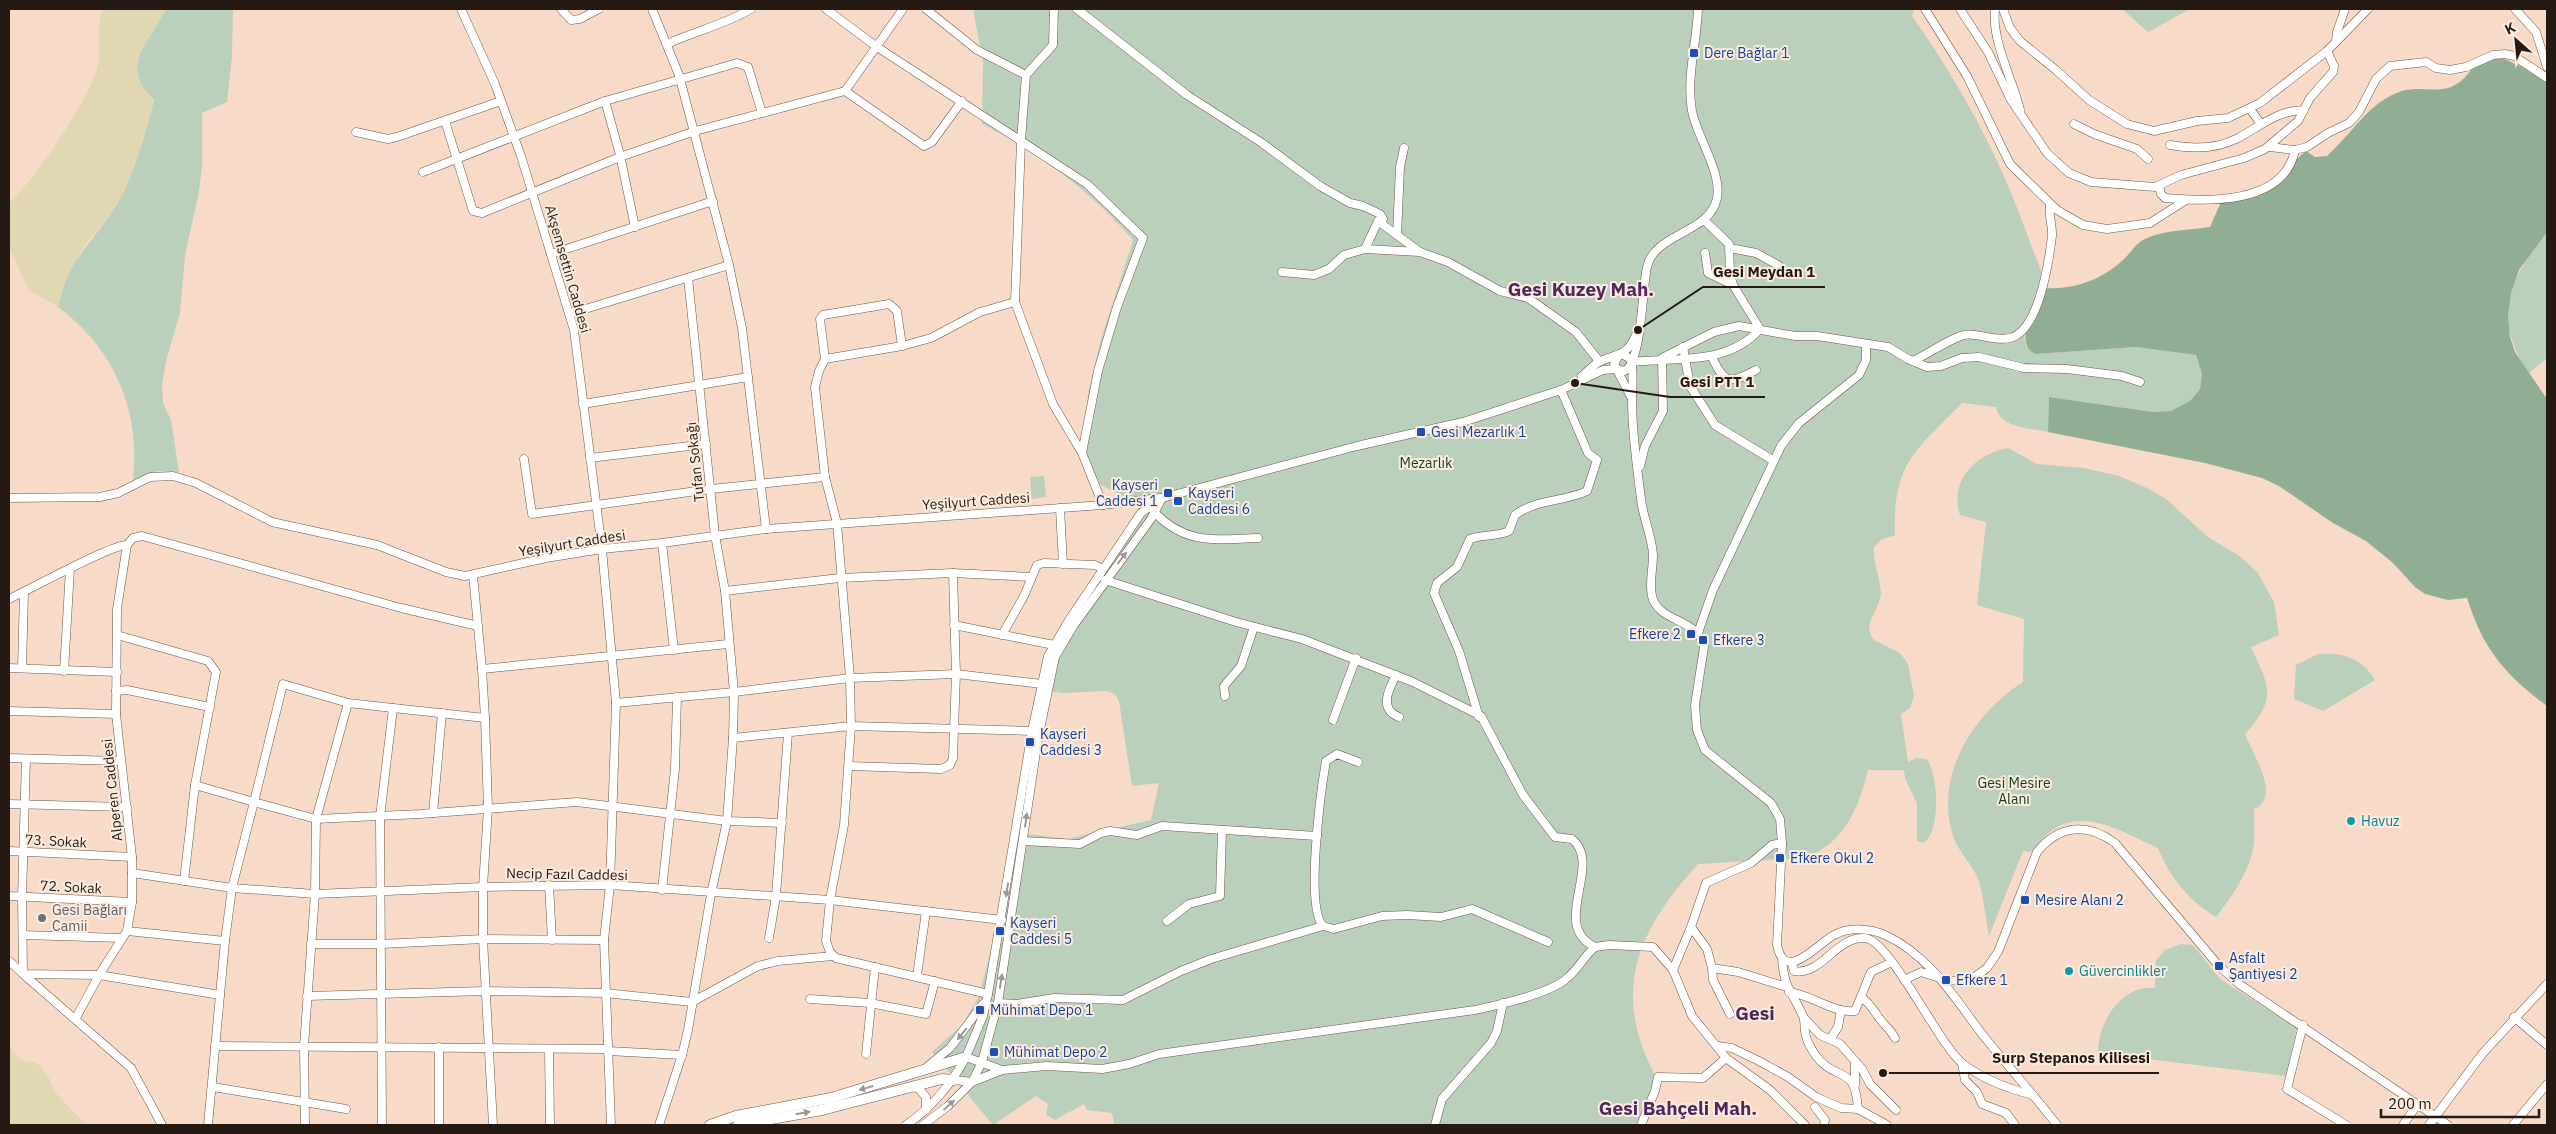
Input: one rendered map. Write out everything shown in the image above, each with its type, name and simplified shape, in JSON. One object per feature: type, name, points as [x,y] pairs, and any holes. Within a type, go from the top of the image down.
[{"type":"main road","points":[[710,1125],[736,1116],[831,1098],[966,1057]]},
{"type":"main road","points":[[738,1125],[822,1110],[942,1079],[954,1080]]},
{"type":"street","points":[[462,11],[471,9]]},
{"type":"street","points":[[561,9],[571,20],[580,19],[599,9]]},
{"type":"street","points":[[652,9],[680,78],[729,265],[748,377],[766,528]]},
{"type":"street","points":[[667,44],[713,28],[748,9]]},
{"type":"street","points":[[826,9],[878,47],[1087,184],[1143,238],[1117,307],[1098,370],[1082,453]]},
{"type":"street","points":[[445,120],[473,211],[482,213],[620,157],[695,131],[845,91],[878,47],[903,9]]},
{"type":"street","points":[[926,9],[977,50],[1026,74]]},
{"type":"street","points":[[1054,9],[1053,45],[1026,74],[1021,141],[1015,302],[1053,404],[1082,453],[1103,506]]},
{"type":"street","points":[[1078,9],[1187,95],[1262,143],[1320,186],[1350,203],[1363,206],[1382,215],[1381,223]]},
{"type":"street","points":[[1575,383],[1603,370],[1617,369],[1626,371],[1637,352],[1638,330],[1649,260],[1659,248],[1704,220],[1712,210],[1717,199],[1718,186],[1692,110],[1691,70],[1698,9]]},
{"type":"street","points":[[1925,9],[1967,76],[2010,164],[2050,206],[2083,225],[2107,228],[2150,223],[2186,200]]},
{"type":"street","points":[[1960,9],[1988,52],[2023,119],[2047,153],[2069,173],[2080,179],[2123,185],[2159,186],[2181,175],[2244,158],[2270,147],[2298,121],[2310,98],[2332,72],[2334,66],[2327,50]]},
{"type":"street","points":[[1995,9],[1998,36],[2005,65],[2023,119]]},
{"type":"street","points":[[2003,9],[2010,28],[2020,42],[2099,108],[2127,124],[2154,131],[2197,121],[2228,118],[2250,109],[2268,98],[2327,50],[2368,9]]},
{"type":"street","points":[[2336,40],[2336,32],[2345,9]]},
{"type":"street","points":[[2515,9],[2536,32],[2547,67]]},
{"type":"street","name":"Akşemsettin Caddesi","points":[[462,11],[501,101],[514,137],[574,330],[602,549],[616,703],[610,886],[604,940],[611,1125]]},
{"type":"street","points":[[2270,147],[2294,150],[2310,146],[2328,132],[2352,120],[2359,112],[2376,79],[2390,66],[2426,62],[2436,68],[2450,70],[2466,67],[2493,55],[2505,54],[2514,56],[2547,78]]},
{"type":"street","points":[[423,172],[606,101],[737,63],[748,67],[762,113]]},
{"type":"street","points":[[845,91],[924,146],[932,142],[962,101]]},
{"type":"street","points":[[356,132],[388,139],[501,101]]},
{"type":"street","points":[[606,101],[635,226]]},
{"type":"street","points":[[2250,109],[2260,124]]},
{"type":"street","points":[[2170,146],[2218,145],[2236,139],[2260,124],[2292,110],[2304,110]]},
{"type":"street","points":[[2074,124],[2094,134],[2137,149],[2148,159]]},
{"type":"street","points":[[1397,235],[1400,167],[1404,148]]},
{"type":"street","points":[[2159,186],[2161,194],[2165,198],[2223,200],[2265,187],[2280,176],[2294,150]]},
{"type":"street","points":[[551,254],[713,202]]},
{"type":"street","points":[[1913,361],[1962,335],[2000,340],[2015,336],[2023,330],[2037,304],[2045,279],[2052,236],[2050,206]]},
{"type":"street","points":[[1704,220],[1726,241],[1730,248],[1730,275],[1733,285],[1760,329]]},
{"type":"street","points":[[1365,249],[1378,221],[1420,252]]},
{"type":"street","points":[[1730,248],[1756,253],[1778,265]]},
{"type":"street","points":[[1282,272],[1314,274],[1329,268],[1344,255],[1365,249],[1420,252],[1448,262],[1500,291],[1528,298],[1576,332],[1600,361]]},
{"type":"street","points":[[1705,253],[1706,270],[1733,285]]},
{"type":"street","points":[[569,314],[729,265]]},
{"type":"street","name":"Tufan Sokağı","points":[[659,1125],[682,1055],[711,894],[727,821],[733,738],[734,692],[728,644],[725,591],[715,535],[688,278]]},
{"type":"street","points":[[825,359],[861,351],[902,346],[931,338],[980,312],[1015,302]]},
{"type":"street","points":[[833,956],[826,941],[830,900],[844,824],[852,726],[850,678],[836,522],[825,477],[815,387],[818,371],[825,359],[820,318],[823,315],[889,304],[897,311],[902,346]]},
{"type":"street","points":[[1662,358],[1714,332],[1732,326],[1888,347],[1913,361],[1932,368],[1956,359],[1979,357],[2024,368],[2067,368],[2122,376],[2140,382]]},
{"type":"street","points":[[1631,362],[1662,358],[1712,357],[1737,348],[1760,329]]},
{"type":"street","points":[[1632,400],[1614,361],[1632,344],[1638,330]]},
{"type":"street","points":[[1698,633],[1713,590],[1781,446],[1794,428],[1859,375],[1866,360],[1866,344]]},
{"type":"street","points":[[1683,347],[1686,358],[1687,378],[1690,386],[1715,425],[1774,461]]},
{"type":"street","points":[[1575,383],[1600,361],[1621,355],[1629,357],[1634,377],[1632,400],[1642,509],[1653,554],[1652,599],[1656,607],[1698,633],[1704,646],[1695,705],[1697,730],[1704,750],[1771,803],[1780,819],[1782,842],[1777,945],[1782,958],[1788,989],[1804,1018],[1820,1034],[1831,1038],[1855,1061],[1870,1084],[1896,1110]]},
{"type":"street","points":[[1712,357],[1719,373],[1729,380],[1736,381],[1756,370]]},
{"type":"street","points":[[1639,483],[1642,453],[1663,411],[1662,358]]},
{"type":"street","points":[[583,404],[748,377]]},
{"type":"street","name":"Yeşilyurt Caddesi","points":[[9,498],[100,497],[118,493],[150,477],[173,476],[196,483],[272,522],[377,545],[446,572],[465,576],[546,558],[602,549],[662,543],[766,528],[1103,506],[1162,498],[1357,446],[1463,422],[1561,390],[1575,383]]},
{"type":"street","points":[[1479,717],[1459,651],[1434,593],[1437,583],[1457,567],[1470,539],[1478,536],[1502,534],[1509,531],[1514,515],[1531,505],[1562,500],[1587,491],[1597,460],[1588,453],[1561,390]]},
{"type":"street","points":[[590,458],[706,444]]},
{"type":"street","points":[[524,459],[532,514],[711,489],[825,477]]},
{"type":"street","points":[[923,1125],[948,1106],[972,1082],[982,1062],[998,1003],[1040,730],[1056,657],[1074,624],[1162,498]]},
{"type":"street","points":[[906,1125],[924,1112],[954,1080],[983,1016],[1002,920],[1032,731],[1048,656],[1103,569],[1141,514],[1162,498]]},
{"type":"street","points":[[1060,508],[1063,564]]},
{"type":"street","points":[[1154,512],[1175,530],[1192,537],[1203,539],[1258,538]]},
{"type":"street","points":[[9,599],[121,545],[127,545],[133,538],[142,536],[374,600],[478,626]]},
{"type":"street","points":[[662,543],[674,650]]},
{"type":"street","name":"Alperen Caddesi","points":[[76,1018],[99,975],[127,931],[132,902],[132,858],[116,714],[117,609],[127,545]]},
{"type":"street","points":[[1002,635],[1024,596],[1035,567],[1039,564],[1095,565],[1103,569]]},
{"type":"street","points":[[64,671],[70,569]]},
{"type":"street","points":[[725,591],[840,578],[953,573],[1031,577]]},
{"type":"street","points":[[848,766],[946,768],[953,758],[956,674],[953,573]]},
{"type":"street","points":[[473,575],[485,718],[488,808],[483,886],[483,939],[493,1125]]},
{"type":"street","points":[[1105,580],[1254,627],[1302,638],[1396,675],[1479,717],[1485,722],[1504,762],[1540,819],[1555,837],[1572,838],[1577,845],[1582,873],[1575,919],[1582,936],[1595,947]]},
{"type":"street","points":[[22,668],[24,592]]},
{"type":"street","points":[[954,625],[1054,645]]},
{"type":"street","points":[[1225,696],[1224,686],[1241,666],[1254,627]]},
{"type":"street","points":[[117,635],[208,661],[216,672],[195,785],[184,881]]},
{"type":"street","points":[[482,669],[728,644]]},
{"type":"street","points":[[1334,720],[1356,658]]},
{"type":"street","points":[[9,668],[117,672]]},
{"type":"street","points":[[616,703],[734,692],[850,678],[956,674],[1042,684]]},
{"type":"street","points":[[1396,675],[1387,694],[1386,701],[1389,710],[1399,717]]},
{"type":"street","points":[[208,1125],[225,941],[232,888],[283,684],[348,703],[485,718]]},
{"type":"street","points":[[116,691],[127,690],[210,707]]},
{"type":"street","points":[[662,890],[675,769],[677,697]]},
{"type":"street","points":[[304,1125],[304,1046],[315,894],[316,819],[348,703]]},
{"type":"street","points":[[382,1125],[380,817],[393,708]]},
{"type":"street","points":[[9,711],[116,714]]},
{"type":"street","points":[[433,813],[442,713]]},
{"type":"street","points":[[733,738],[852,726],[1032,731]]},
{"type":"street","points":[[770,938],[776,896],[788,733]]},
{"type":"street","points":[[1323,926],[1318,918],[1316,909],[1317,836],[1326,761],[1338,754],[1358,762]]},
{"type":"street","points":[[9,758],[120,761]]},
{"type":"street","points":[[23,974],[22,897],[25,852],[26,759]]},
{"type":"street","points":[[195,785],[316,819],[380,817],[577,802],[727,821],[782,823]]},
{"type":"street","points":[[9,804],[127,807]]},
{"type":"street","points":[[1023,841],[1080,844],[1101,833],[1137,835],[1162,826],[1317,836]]},
{"type":"street","points":[[1904,980],[1921,972],[1938,978],[1960,981],[1973,978],[1983,971],[1998,952],[2037,852],[2058,833],[2079,828],[2089,829],[2103,834],[2115,843],[2219,966],[2254,994],[2303,1025],[2416,1105],[2448,1125]]},
{"type":"street","points":[[1167,921],[1189,904],[1220,896],[1222,830]]},
{"type":"street","points":[[1673,970],[1691,927],[1706,883],[1746,866],[1772,845],[1782,842]]},
{"type":"street","name":"73. Sokak","points":[[9,851],[132,858]]},
{"type":"street","name":"Necip Fazıl Caddesi","points":[[132,873],[232,888],[315,894],[483,886],[610,886],[711,894],[830,900],[1002,920]]},
{"type":"street","points":[[549,885],[552,940]]},
{"type":"street","name":"72. Sokak","points":[[9,896],[132,902]]},
{"type":"street","points":[[998,1003],[1017,1004],[1054,998],[1123,1000],[1188,968],[1323,926],[1334,930],[1382,916],[1407,914],[1441,917],[1472,909],[1548,942]]},
{"type":"street","points":[[917,976],[926,911]]},
{"type":"street","points":[[1691,927],[1706,949],[1712,968],[1713,980],[1730,1014]]},
{"type":"street","points":[[1782,958],[1792,963],[1800,960],[1834,935],[1857,929],[1880,932],[1901,942],[1919,956],[1938,978],[2057,1125]]},
{"type":"street","points":[[127,931],[225,941]]},
{"type":"street","points":[[23,935],[122,938]]},
{"type":"street","points":[[1792,963],[1794,971],[1806,971],[1819,964],[1838,948],[1865,938],[1872,942],[1892,962],[1939,1034],[1962,1063],[1989,1079],[2033,1095]]},
{"type":"street","points":[[311,944],[381,944],[483,939],[604,940]]},
{"type":"street","points":[[954,1080],[972,1082],[1002,1070],[1047,1066],[1102,1068],[1129,1064],[1158,1054],[1475,1010],[1503,1003],[1561,982],[1576,970],[1595,947],[1609,945],[1653,947],[1673,970],[1692,1016],[1726,1058],[1770,1090],[1805,1125]]},
{"type":"street","points":[[307,996],[486,991],[605,993],[692,1002],[758,966],[778,961],[833,956],[988,994]]},
{"type":"street","points":[[9,961],[131,1068],[162,1125]]},
{"type":"street","points":[[1712,968],[1738,972],[1812,997],[1846,1012],[1855,1011],[1862,998],[1871,972],[1892,962]]},
{"type":"street","points":[[866,1054],[875,966]]},
{"type":"street","points":[[23,974],[99,975],[220,995]]},
{"type":"street","points":[[810,998],[870,1003],[926,1014],[935,981]]},
{"type":"street","points":[[2429,1125],[2483,1053],[2514,1017],[2547,984]]},
{"type":"street","points":[[913,1074],[932,1064],[950,1048],[980,1010],[988,994]]},
{"type":"street","points":[[1862,998],[1873,1006],[1879,1018],[1891,1030],[1895,1038]]},
{"type":"street","points":[[1435,1125],[1442,1099],[1494,1039],[1503,1003]]},
{"type":"street","points":[[1831,1038],[1838,1027],[1841,1010]]},
{"type":"street","points":[[2514,1017],[2547,1045]]},
{"type":"street","points":[[1804,1018],[1805,1033],[1816,1056],[1835,1071],[1851,1079],[1855,1085]]},
{"type":"street","points":[[2303,1025],[2286,1089],[2346,1125]]},
{"type":"street","points":[[215,1046],[381,1046],[608,1050],[682,1055]]},
{"type":"street","points":[[1718,1046],[1732,1048],[1759,1061],[1816,1097],[1841,1108],[1858,1109],[1888,1125]]},
{"type":"street","points":[[438,1125],[439,1047]]},
{"type":"street","points":[[549,1049],[550,1125]]},
{"type":"street","points":[[966,1057],[1002,1070]]},
{"type":"street","points":[[1641,1125],[1655,1092],[1658,1077],[1703,1078],[1726,1058]]},
{"type":"street","points":[[1855,1061],[1858,1109]]},
{"type":"street","points":[[1962,1063],[1965,1080],[1977,1092],[1982,1104],[2006,1113],[2015,1125]]},
{"type":"street","points":[[2513,1125],[2547,1084]]},
{"type":"street","points":[[213,1087],[304,1104],[346,1109]]},
{"type":"street","points":[[908,1087],[919,1089],[926,1097],[927,1108],[924,1112]]},
{"type":"street","points":[[2403,1125],[2416,1105]]},
{"type":"street","points":[[1815,1107],[1825,1120],[1824,1125]]},
{"type":"green space","points":[[166,9],[233,9],[232,56],[227,102],[202,113],[202,166],[199,192],[185,255],[180,313],[166,361],[162,385],[163,403],[171,420],[179,472],[157,471],[133,480],[133,430],[128,406],[120,383],[94,342],[78,323],[58,307],[65,281],[74,263],[111,214],[126,187],[154,100],[143,87],[138,76],[137,65],[145,44]]},
{"type":"green space","name":"Mezarlık","points":[[973,9],[1914,9],[1912,16],[1931,43],[1981,128],[2009,187],[2042,274],[2045,284],[2044,293],[2024,337],[2026,346],[2036,354],[2136,347],[2196,355],[2202,374],[2200,389],[2190,401],[2171,411],[2153,412],[2049,397],[2048,432],[2009,423],[1998,414],[1996,407],[1962,403],[1932,433],[1910,460],[1898,491],[1895,511],[1895,535],[1881,540],[1874,547],[1881,594],[1869,629],[1874,640],[1900,653],[1908,664],[1914,696],[1910,708],[1901,714],[1908,762],[1916,758],[1926,759],[1934,776],[1936,802],[1933,828],[1929,837],[1923,843],[1917,841],[1917,804],[1905,778],[1904,770],[1868,770],[1860,798],[1848,823],[1830,844],[1818,852],[1804,858],[1698,864],[1676,889],[1659,915],[1645,940],[1636,966],[1633,993],[1635,1021],[1644,1050],[1659,1082],[1642,1125],[1114,1125],[1112,1113],[1087,1110],[1084,1104],[1055,1120],[1046,1115],[1048,1104],[1036,1096],[993,1125],[932,1052],[962,1025],[979,996],[994,938],[1012,832],[1067,839],[1151,820],[1159,783],[1132,786],[1119,701],[1115,694],[1106,691],[1064,693],[1037,690],[1078,602],[1146,497],[1123,496],[1101,485],[1092,476],[1082,440],[1089,389],[1101,339],[1133,240],[1082,189],[1024,147],[982,124],[983,63]]},
{"type":"green space","points":[[2122,9],[2190,9],[2148,32]]},
{"type":"green space","points":[[2502,58],[2522,67],[2547,83],[2547,232],[2519,270],[2511,293],[2508,315],[2510,337],[2515,352],[2547,399],[2547,706],[2507,672],[2497,660],[2480,632],[2467,598],[2448,600],[2425,594],[2415,587],[2393,563],[2366,541],[2333,523],[2279,486],[2262,478],[2205,463],[2048,432],[2049,397],[2153,412],[2171,411],[2190,401],[2200,389],[2202,374],[2196,355],[2136,347],[2036,354],[2029,349],[2026,341],[2028,323],[2045,288],[2078,285],[2099,277],[2117,265],[2139,243],[2152,236],[2210,227],[2221,202],[2267,185],[2306,151],[2315,157],[2327,156],[2361,119],[2390,96],[2408,90],[2445,89],[2451,87],[2459,83],[2482,61]]},
{"type":"green space","points":[[2547,232],[2547,358],[2529,373],[2513,344],[2509,330],[2509,301],[2520,271]]},
{"type":"green space","name":"Gesi Mesire Alanı","points":[[2008,448],[2037,464],[2084,468],[2119,476],[2147,488],[2166,499],[2208,537],[2241,557],[2258,573],[2274,602],[2279,635],[2251,647],[2266,682],[2266,701],[2255,722],[2245,734],[2263,775],[2266,795],[2262,803],[2254,809],[2254,841],[2245,872],[2235,891],[2216,917],[2197,904],[2181,888],[2168,869],[2158,848],[2104,825],[2076,821],[2063,824],[2050,832],[2031,852],[2023,851],[1989,936],[1978,879],[1953,836],[1949,813],[1949,791],[1954,769],[1962,748],[1974,729],[1988,711],[2023,682],[2024,619],[1977,605],[1986,522],[1960,515],[1958,491],[1962,480],[1975,463],[1996,451]]},
{"type":"green space","points":[[1044,476],[1046,497],[1032,499],[1030,477]]},
{"type":"green space","points":[[2327,653],[2351,658],[2364,667],[2375,680],[2323,711],[2294,699],[2296,665],[2318,654]]},
{"type":"green space","points":[[2181,944],[2193,945],[2220,979],[2297,1028],[2286,1076],[2098,1053],[2102,1029],[2114,1008],[2122,999],[2132,993],[2143,989],[2155,988],[2156,960],[2165,950]]},
{"type":"sand","points":[[104,9],[166,9],[145,44],[137,65],[138,76],[143,88],[154,100],[139,154],[123,193],[117,205],[86,244],[72,266],[58,307],[29,290],[9,247],[9,203],[32,177],[59,140],[92,83],[99,62],[99,31]]},
{"type":"sand","points":[[9,1043],[13,1052],[19,1058],[26,1062],[36,1062],[48,1076],[54,1091],[86,1125],[9,1125]]},
{"type":"place","name":"Dere Bağlar 1","points":[[1694,53]]},
{"type":"place","name":"Gesi Meydan 1","points":[[1638,330]]},
{"type":"place","name":"Gesi PTT 1","points":[[1575,383]]},
{"type":"place","name":"Gesi Mezarlık 1","points":[[1421,432]]},
{"type":"place","name":"Kayseri Caddesi 1","points":[[1168,493]]},
{"type":"place","name":"Kayseri Caddesi 6","points":[[1178,501]]},
{"type":"place","name":"Efkere 2","points":[[1691,634]]},
{"type":"place","name":"Efkere 3","points":[[1703,640]]},
{"type":"place","name":"Kayseri Caddesi 3","points":[[1030,742]]},
{"type":"place","name":"Havuz","points":[[2351,821]]},
{"type":"place","name":"Efkere Okul 2","points":[[1780,858]]},
{"type":"place","name":"Mesire Alanı 2","points":[[2025,900]]},
{"type":"place","name":"Gesi Bağları Camii","points":[[42,918]]},
{"type":"place","name":"Kayseri Caddesi 5","points":[[1000,931]]},
{"type":"place","name":"Asfalt Şantiyesi 2","points":[[2219,966]]},
{"type":"place","name":"Güvercinlikler","points":[[2069,971]]},
{"type":"place","name":"Efkere 1","points":[[1946,980]]},
{"type":"place","name":"Mühimat Depo 1","points":[[980,1010]]},
{"type":"place","name":"Mühimat Depo 2","points":[[994,1052]]},
{"type":"place","name":"Surp Stepanos Kilisesi","points":[[1883,1073]]},
{"type":"district","name":"Gesi Kuzey Mah.","points":[[1581,289]]},
{"type":"district","name":"Gesi","points":[[1755,1013]]},
{"type":"district","name":"Gesi Bahçeli Mah.","points":[[1678,1108]]}]
